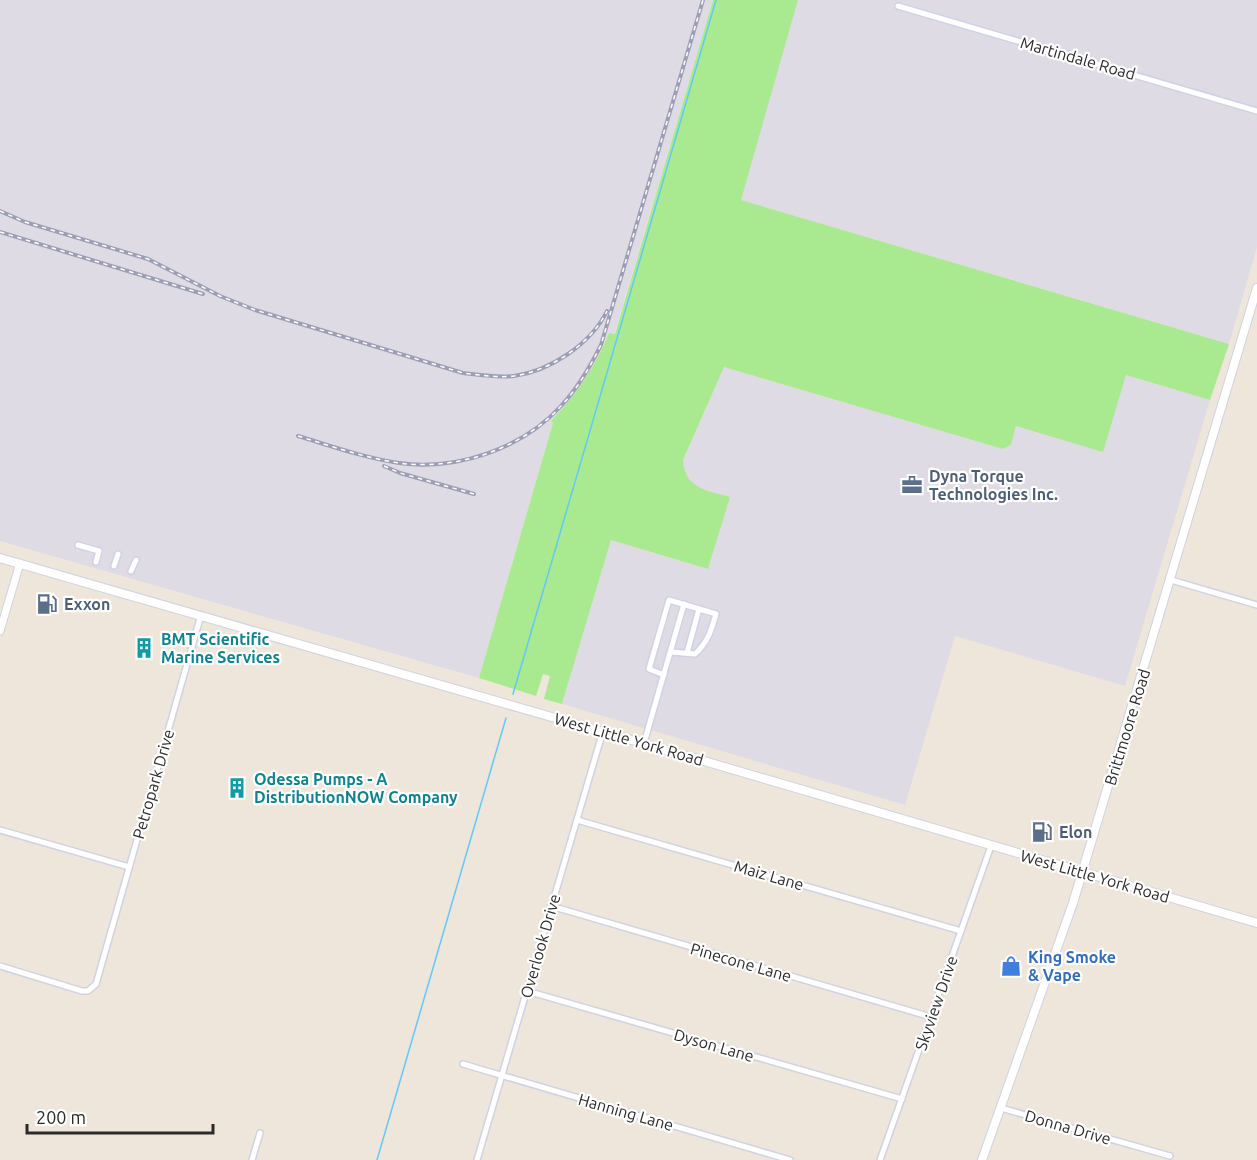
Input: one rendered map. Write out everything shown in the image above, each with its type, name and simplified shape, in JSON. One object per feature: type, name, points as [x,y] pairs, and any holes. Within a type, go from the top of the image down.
[{"type":"main road","name":"Brittmoore Road","points":[[982,1160],[1083,873],[1257,288]]},
{"type":"main road","name":"West Little York Road","points":[[0,558],[603,731],[1257,923]]},
{"type":"street","name":"Martindale Road","points":[[898,6],[1257,111]]},
{"type":"street","points":[[78,545],[99,551],[96,562]]},
{"type":"street","points":[[114,566],[118,554]]},
{"type":"street","points":[[131,571],[136,560]]},
{"type":"street","points":[[0,631],[20,563]]},
{"type":"street","points":[[1171,580],[1257,605]]},
{"type":"street","points":[[664,675],[649,669],[668,602],[670,600],[716,614],[705,645],[695,654],[671,652]]},
{"type":"street","points":[[644,743],[684,604]]},
{"type":"street","points":[[687,653],[699,609]]},
{"type":"street","name":"Petropark Drive","points":[[0,966],[82,991],[88,991],[96,984],[201,615]]},
{"type":"street","name":"Overlook Drive","points":[[477,1160],[603,731]]},
{"type":"street","name":"Maiz Lane","points":[[577,820],[961,931]]},
{"type":"street","points":[[0,830],[129,867]]},
{"type":"street","name":"Skyview Drive","points":[[880,1160],[991,846]]},
{"type":"street","name":"Pinecone Lane","points":[[551,906],[931,1017]]},
{"type":"street","name":"Dyson Lane","points":[[526,991],[902,1099]]},
{"type":"street","name":"Hanning Lane","points":[[463,1064],[790,1160]]},
{"type":"street","name":"Donna Drive","points":[[1001,1108],[1170,1156]]},
{"type":"street","points":[[252,1160],[260,1133]]},
{"type":"shaded area","points":[[0,0],[713,0],[614,335],[609,333],[586,380],[553,423],[479,678],[0,541]]},
{"type":"shaded area","points":[[798,0],[1257,0],[1257,247],[1229,344],[740,200]]},
{"type":"shaded area","points":[[724,367],[1003,449],[1011,445],[1016,426],[1126,375],[1210,400],[1125,686],[955,636],[905,805],[562,704],[611,540],[708,569],[729,497],[698,488],[689,481],[684,472],[683,460]]},
{"type":"green space","points":[[713,0],[798,0],[741,200],[1229,344],[1210,400],[1126,375],[1103,452],[1016,426],[1011,445],[1003,449],[724,367],[683,460],[692,483],[705,490],[730,497],[708,569],[611,540],[562,704],[544,699],[550,676],[543,674],[536,696],[479,678],[553,423],[551,421],[584,380],[609,333],[615,334]]},
{"type":"waterway","points":[[513,694],[716,0]]},
{"type":"waterway","points":[[377,1160],[506,718]]},
{"type":"railway","points":[[298,436],[386,461],[421,465],[443,464],[487,454],[508,445],[545,421],[561,406],[583,377],[601,345],[703,0]]},
{"type":"railway","points":[[0,211],[25,222],[148,259],[220,296],[255,310],[463,373],[508,377],[528,373],[555,362],[580,345],[600,323],[607,311]]},
{"type":"railway","points":[[0,232],[203,294]]},
{"type":"railway","points":[[384,466],[400,473],[474,494]]},
{"type":"place","name":"Dyna Torque Technologies Inc.","points":[[912,485]]},
{"type":"place","name":"Exxon","points":[[47,604]]},
{"type":"place","name":"BMT Scientific Marine Services","points":[[144,648]]},
{"type":"place","name":"Odessa Pumps - A DistributionNOW Company","points":[[237,788]]},
{"type":"place","name":"Elon","points":[[1042,832]]},
{"type":"place","name":"King Smoke & Vape","points":[[1011,966]]}]
